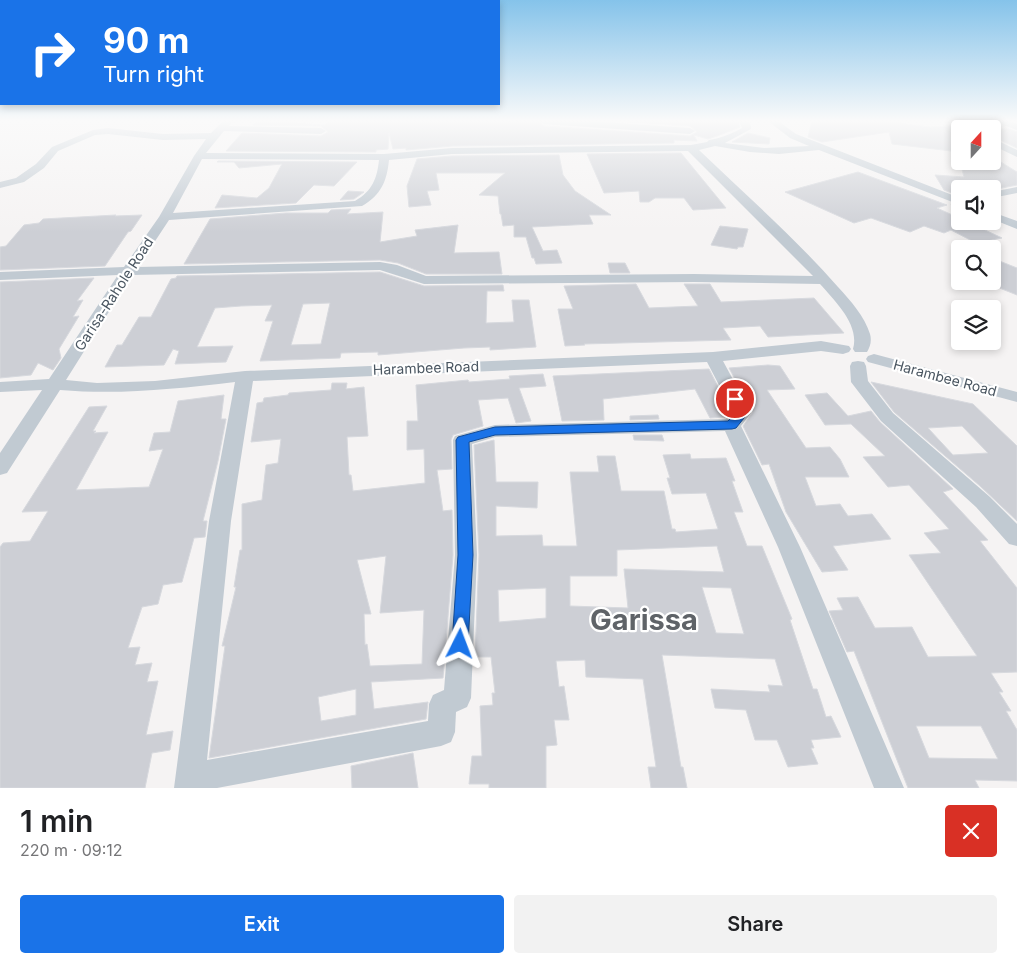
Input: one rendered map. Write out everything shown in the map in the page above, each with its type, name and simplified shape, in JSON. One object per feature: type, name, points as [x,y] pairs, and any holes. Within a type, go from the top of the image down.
[{"type":"street","points":[[2,186],[20,180],[40,166],[47,158]]},
{"type":"street","name":"Garisa-Rahole Road","points":[[0,468],[165,216],[198,158]]},
{"type":"street","points":[[165,216],[358,204],[372,196],[382,182],[384,158]]},
{"type":"street","points":[[701,158],[792,245],[850,312],[862,332],[863,342],[855,356],[860,382],[887,418],[983,502],[1017,538]]},
{"type":"street","points":[[849,158],[951,198]]},
{"type":"street","points":[[1001,194],[1017,190]]},
{"type":"street","points":[[1001,219],[1017,225]]},
{"type":"street","points":[[0,276],[128,271],[372,266],[392,268],[424,280],[745,278],[824,280]]},
{"type":"street","name":"Harambee Road","points":[[0,387],[56,384],[96,388],[155,386],[246,376],[713,357],[797,350],[855,356],[1017,397]]},
{"type":"street","points":[[246,376],[220,521],[190,783],[441,732],[443,704],[457,698],[466,555],[462,440],[495,431],[732,425],[742,413],[713,357]]},
{"type":"street","points":[[732,425],[789,547],[889,788]]},
{"type":"building","points":[[560,158],[563,175],[575,191],[611,215],[589,215],[593,224],[532,227],[543,251],[557,250],[562,263],[536,264],[534,258],[532,258],[526,237],[514,237],[514,225],[503,226],[498,196],[479,195],[505,173],[436,173],[439,190],[427,191],[431,205],[409,207],[407,186],[417,159]]},
{"type":"building","points":[[589,158],[685,158],[726,208],[693,210],[684,198],[655,198],[649,202],[640,202],[639,191],[604,193]]},
{"type":"building","points":[[218,161],[357,162],[334,186],[314,185],[296,203],[215,208],[222,195],[257,198],[269,188],[282,164],[239,168],[234,162]]},
{"type":"building","points":[[1001,162],[1017,172],[1017,185],[1001,188],[1001,180],[951,180],[951,193],[944,190],[935,175],[964,177],[962,170],[1001,170]]},
{"type":"building","points":[[858,172],[947,205],[937,208],[951,214],[951,230],[944,233],[924,226],[910,232],[871,218],[854,223],[785,192]]},
{"type":"building","points":[[348,191],[364,192],[354,199],[340,200]]},
{"type":"building","points":[[351,209],[347,214],[383,212],[380,242],[417,236],[415,230],[458,225],[454,253],[499,252],[502,274],[426,274],[398,263],[380,260],[184,264],[210,219],[286,213],[328,213],[331,210]]},
{"type":"building","points":[[142,215],[105,266],[0,270],[0,247],[6,246],[24,225],[39,223],[43,219]]},
{"type":"building","points":[[720,226],[748,229],[743,247],[738,247],[737,249],[711,245]]},
{"type":"building","points":[[951,230],[985,230],[1002,238],[992,240],[970,240]]},
{"type":"building","points":[[1001,262],[1017,268],[1017,295],[1001,289]]},
{"type":"building","points":[[608,263],[625,263],[630,273],[610,273]]},
{"type":"building","points":[[380,272],[424,286],[503,285],[504,291],[487,291],[486,323],[514,322],[512,300],[529,300],[536,347],[490,350],[490,347],[464,348],[378,355],[378,352],[341,353],[340,358],[260,361],[273,321],[265,321],[272,305],[241,306],[215,308],[197,347],[233,346],[226,362],[175,364],[179,351],[173,349],[164,365],[105,367],[117,345],[122,345],[139,317],[151,317],[171,279],[177,276]],"holes":[[[330,303],[321,344],[291,345],[303,304]]]},
{"type":"building","points":[[94,278],[77,301],[83,300],[73,317],[79,316],[59,349],[61,358],[53,370],[38,363],[31,375],[0,378],[0,282]]},
{"type":"building","points":[[636,284],[649,308],[698,306],[684,284],[710,284],[721,302],[814,298],[844,333],[768,337],[760,326],[723,328],[731,340],[565,346],[558,309],[573,309],[564,286]]},
{"type":"building","points":[[780,366],[795,389],[767,390],[806,448],[830,447],[840,459],[849,477],[805,477],[816,506],[840,504],[848,516],[872,514],[891,539],[833,546],[848,570],[822,572],[786,512],[769,464],[762,465],[743,426],[753,412],[729,368]]},
{"type":"building","points":[[709,369],[731,412],[725,417],[710,418],[695,389],[603,399],[604,420],[562,421],[553,376]]},
{"type":"building","points":[[543,374],[546,386],[519,388],[531,421],[516,423],[508,398],[478,400],[483,426],[453,435],[451,440],[452,469],[437,470],[443,511],[452,510],[453,555],[443,678],[371,682],[374,709],[428,702],[426,719],[209,758],[225,646],[222,646],[236,587],[234,587],[240,550],[242,550],[242,504],[262,500],[266,465],[278,463],[281,439],[251,442],[257,403],[263,402],[264,398],[288,395],[289,393],[331,390],[332,383],[347,383],[346,389],[364,387],[368,436],[347,437],[349,475],[351,475],[353,491],[425,483],[424,449],[407,450],[407,421],[418,421],[416,385],[468,380],[469,382],[510,379],[509,376]],"holes":[[[386,556],[380,613],[424,610],[422,664],[370,666],[367,644],[365,645],[364,614],[371,614],[357,560]],[[356,689],[356,715],[321,721],[318,697]]]},
{"type":"building","points":[[871,382],[973,404],[1017,446],[1017,521],[980,486],[894,412]],"holes":[[[962,426],[988,453],[953,455],[928,428]]]},
{"type":"building","points":[[827,393],[848,416],[871,411],[880,422],[953,489],[943,492],[988,540],[980,541],[1017,588],[1017,672],[991,673],[1003,692],[999,692],[1011,711],[1006,711],[1017,730],[1017,781],[975,780],[979,788],[908,788],[854,651],[847,652],[829,611],[843,610],[837,598],[858,597],[875,628],[912,627],[928,657],[977,656],[909,555],[941,553],[924,533],[949,529],[909,485],[888,487],[863,457],[885,456],[851,424],[825,425],[805,395]],"holes":[[[916,726],[981,726],[998,759],[929,758]]]},
{"type":"building","points":[[224,395],[221,419],[226,419],[203,521],[207,521],[205,537],[194,538],[182,582],[163,585],[158,604],[142,607],[128,648],[140,647],[135,665],[152,663],[147,682],[158,681],[146,735],[173,731],[170,750],[152,753],[145,788],[0,788],[0,547],[3,543],[30,541],[48,511],[22,512],[89,407],[107,406],[93,431],[96,431],[94,433],[108,432],[76,490],[149,487],[163,449],[149,451],[154,433],[170,432],[178,401]]},
{"type":"building","points":[[658,415],[659,419],[630,420],[630,416]]},
{"type":"building","points":[[633,435],[662,435],[664,441],[634,440]]},
{"type":"building","points":[[494,440],[496,482],[538,482],[537,508],[496,506],[496,536],[542,535],[543,546],[577,546],[570,472],[599,472],[597,456],[615,456],[621,491],[664,491],[672,529],[675,529],[676,532],[718,529],[706,493],[672,494],[667,478],[670,478],[663,455],[690,454],[691,459],[726,458],[735,481],[732,481],[743,512],[734,512],[747,546],[762,546],[792,619],[790,620],[813,689],[817,689],[826,717],[831,716],[841,737],[811,740],[814,748],[811,748],[818,764],[788,767],[777,740],[755,740],[746,710],[715,708],[711,689],[770,692],[768,685],[783,686],[775,659],[662,655],[681,767],[683,767],[687,788],[651,788],[648,767],[656,767],[643,679],[586,677],[585,660],[556,661],[559,687],[564,686],[569,720],[554,720],[557,745],[546,746],[546,788],[489,788],[489,784],[469,784],[472,756],[482,756],[480,706],[493,705],[492,693],[495,693],[491,657],[475,657],[479,555],[474,445]],"holes":[[[717,546],[724,572],[624,569],[628,608],[570,606],[570,576],[617,576],[617,550]],[[702,587],[731,588],[744,634],[716,633]],[[546,588],[546,618],[499,622],[498,590]]]},
{"type":"building","points":[[413,753],[418,788],[352,788],[351,766]]},
{"type":"district","name":"Garissa","points":[[644,620]]},
{"type":"route","points":[[460,644],[466,555],[462,440],[495,431],[732,425],[742,413],[735,399]]}]
